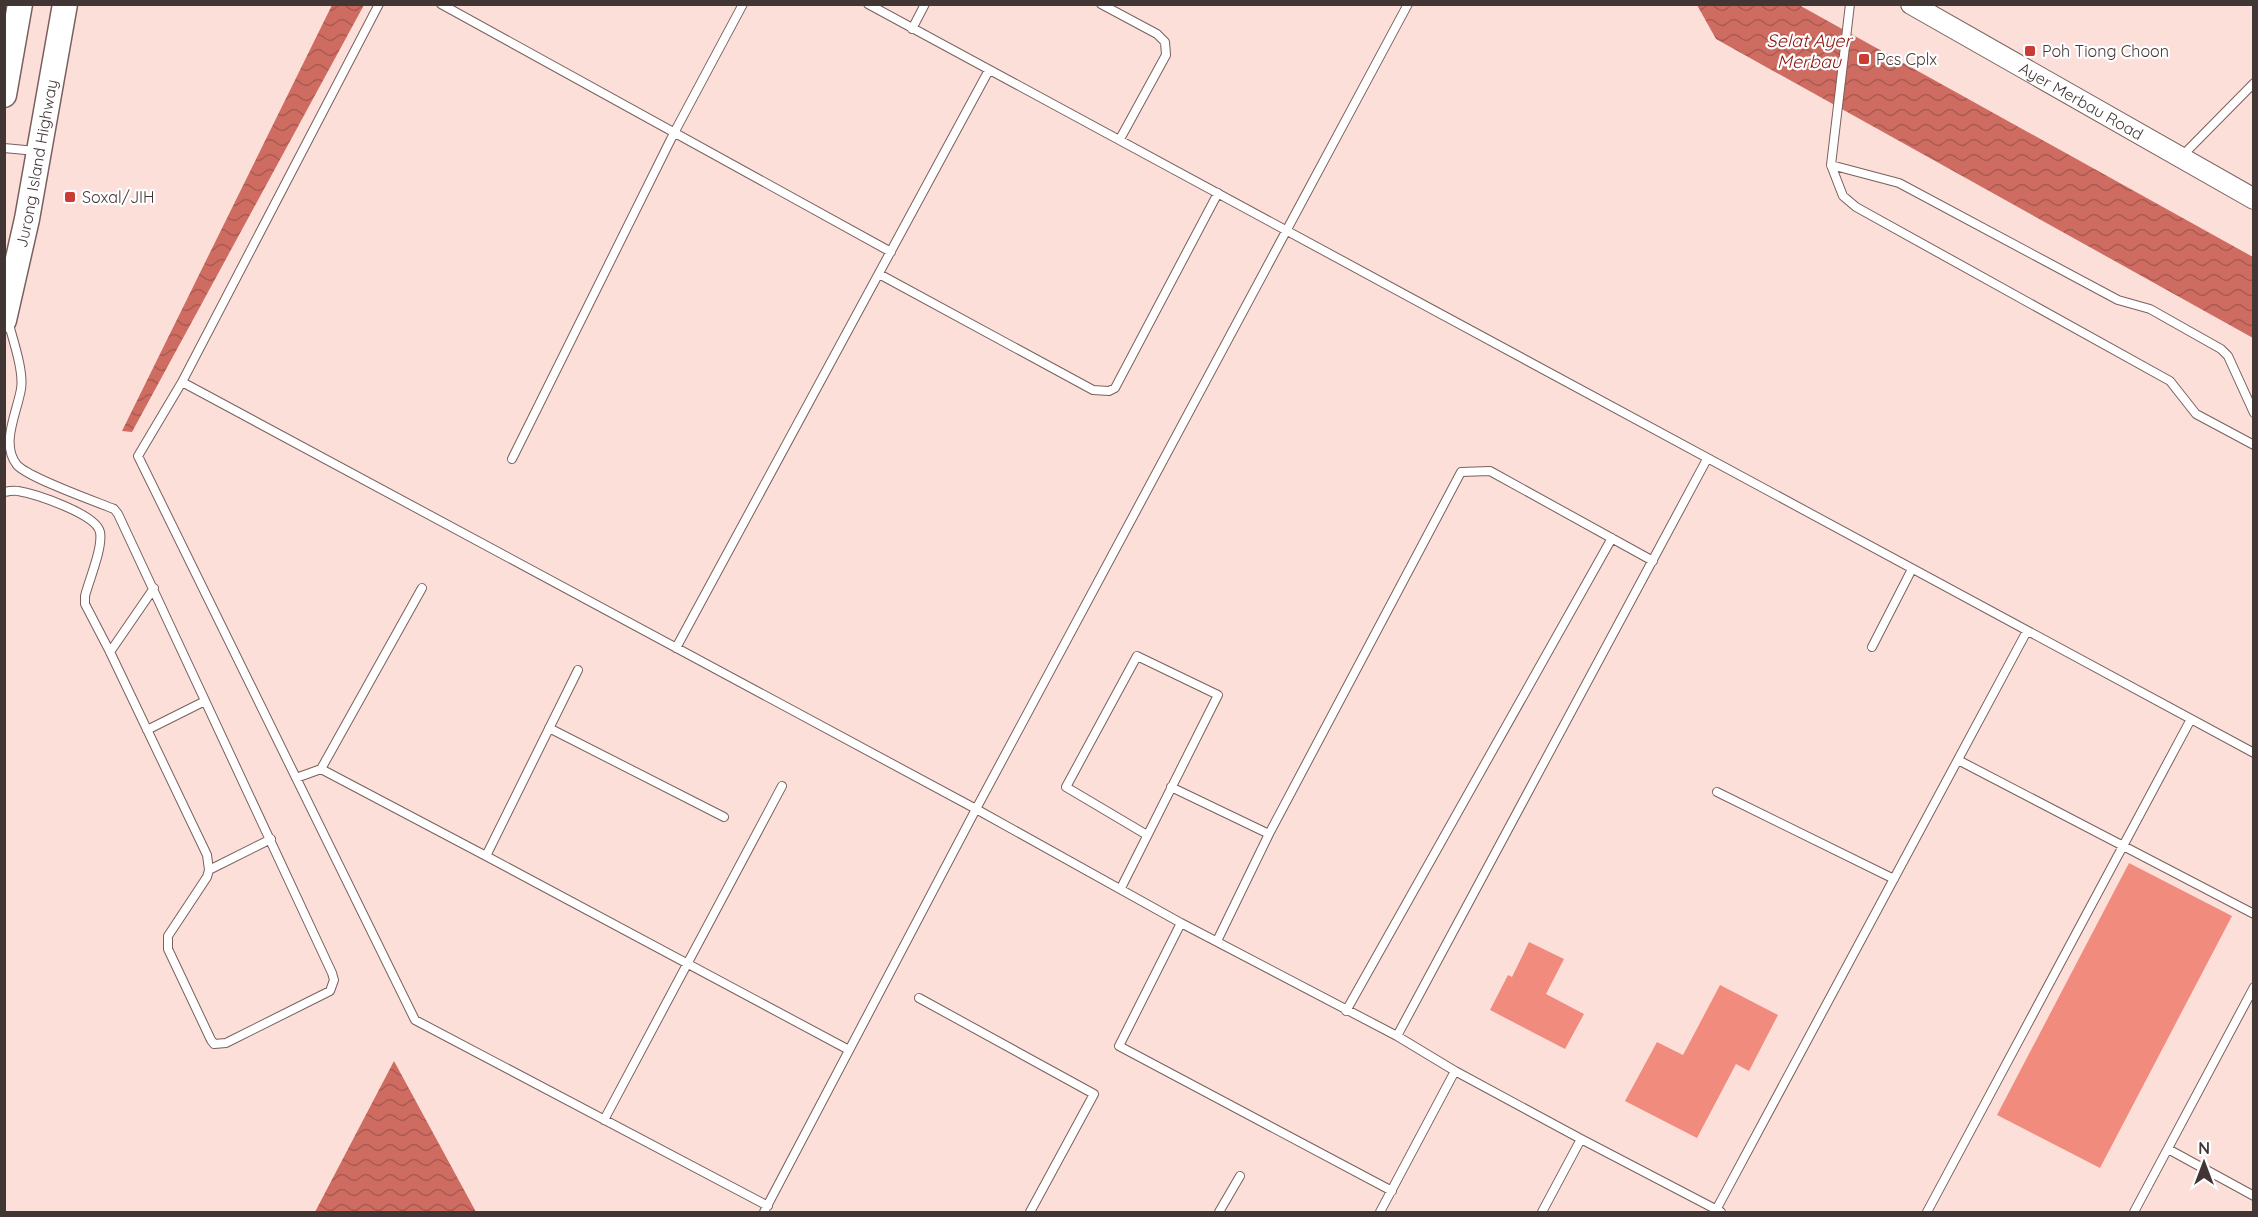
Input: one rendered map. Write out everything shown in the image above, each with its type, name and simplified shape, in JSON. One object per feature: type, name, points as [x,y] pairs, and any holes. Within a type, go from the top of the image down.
[{"type":"main road","points":[[4,95],[20,4]]},
{"type":"main road","name":"Jurong Island Highway","points":[[5,316],[39,152],[65,4]]},
{"type":"street","name":"Ayer Merbau Road","points":[[1911,4],[2253,199]]},
{"type":"lane","points":[[379,4],[182,382],[138,456],[415,1020],[766,1209],[976,809],[1408,4]]},
{"type":"lane","points":[[441,4],[891,252]]},
{"type":"lane","points":[[512,459],[674,133],[744,4]]},
{"type":"lane","points":[[868,4],[2253,753]]},
{"type":"lane","points":[[912,29],[925,4]]},
{"type":"lane","points":[[1101,4],[1157,33],[1165,42],[1166,55],[1120,139]]},
{"type":"lane","points":[[1850,4],[1831,165],[1843,196],[1857,207],[2170,381],[2196,414],[2253,445]]},
{"type":"lane","points":[[676,648],[989,70]]},
{"type":"lane","points":[[2180,158],[2253,82]]},
{"type":"lane","points":[[4,148],[39,152]]},
{"type":"lane","points":[[1831,165],[1899,183],[2118,300],[2150,309],[2221,349],[2229,356],[2253,414]]},
{"type":"lane","points":[[879,274],[1093,390],[1109,391],[1115,388],[1218,193]]},
{"type":"lane","points":[[4,492],[16,490],[78,510],[99,528],[99,546],[85,596],[85,604],[207,855],[209,870],[207,877],[168,936],[167,941],[168,949],[211,1040],[219,1045],[225,1043],[330,991],[334,981],[332,973],[154,588],[114,509],[31,475],[18,465],[10,453],[9,441],[21,381],[5,316]]},
{"type":"lane","points":[[182,382],[976,809],[1181,923],[1397,1036],[1455,1071],[1581,1139],[1719,1211],[2027,631]]},
{"type":"lane","points":[[1397,1036],[1707,459]]},
{"type":"lane","points":[[1217,941],[1269,834],[1461,472],[1490,471],[1653,561]]},
{"type":"lane","points":[[1346,1011],[1611,538]]},
{"type":"lane","points":[[1872,646],[1912,569]]},
{"type":"lane","points":[[110,652],[154,588]]},
{"type":"lane","points":[[296,778],[321,769],[422,588]]},
{"type":"lane","points":[[1121,888],[1218,695],[1137,656],[1066,787],[1147,836]]},
{"type":"lane","points":[[486,856],[578,670]]},
{"type":"lane","points":[[147,730],[205,702]]},
{"type":"lane","points":[[1927,1212],[2191,719]]},
{"type":"lane","points":[[549,728],[724,817]]},
{"type":"lane","points":[[1958,760],[2253,914]]},
{"type":"lane","points":[[321,769],[849,1050]]},
{"type":"lane","points":[[604,1120],[782,786]]},
{"type":"lane","points":[[1171,788],[1269,834]]},
{"type":"lane","points":[[1717,792],[1894,879]]},
{"type":"lane","points":[[209,870],[271,839]]},
{"type":"lane","points":[[1181,923],[1119,1046],[1392,1191]]},
{"type":"lane","points":[[2134,1212],[2253,987]]},
{"type":"lane","points":[[919,998],[1094,1094],[1030,1212]]},
{"type":"lane","points":[[1380,1212],[1455,1071]]},
{"type":"lane","points":[[1542,1212],[1581,1139]]},
{"type":"lane","points":[[2168,1149],[2253,1196]]},
{"type":"lane","points":[[1219,1212],[1239,1176]]},
{"type":"water","points":[[332,5],[364,5],[132,432],[122,431]]},
{"type":"water","name":"Selat Ayer Merbau","points":[[1697,5],[1799,5],[2253,257],[2253,338],[1716,39]]},
{"type":"water","points":[[394,1061],[476,1212],[315,1212]]},
{"type":"building","points":[[2129,863],[2232,916],[2100,1168],[1997,1115]]},
{"type":"building","points":[[1529,942],[1564,959],[1546,994],[1584,1014],[1565,1049],[1490,1010],[1508,975],[1512,977]]},
{"type":"building","points":[[1720,985],[1778,1015],[1749,1071],[1736,1064],[1697,1138],[1625,1101],[1657,1042],[1683,1055]]},
{"type":"place","name":"Poh Tiong Choon","points":[[2030,51]]},
{"type":"place","name":"Pcs Cplx","points":[[1864,59]]},
{"type":"place","name":"Soxal/JIH","points":[[70,197]]}]
